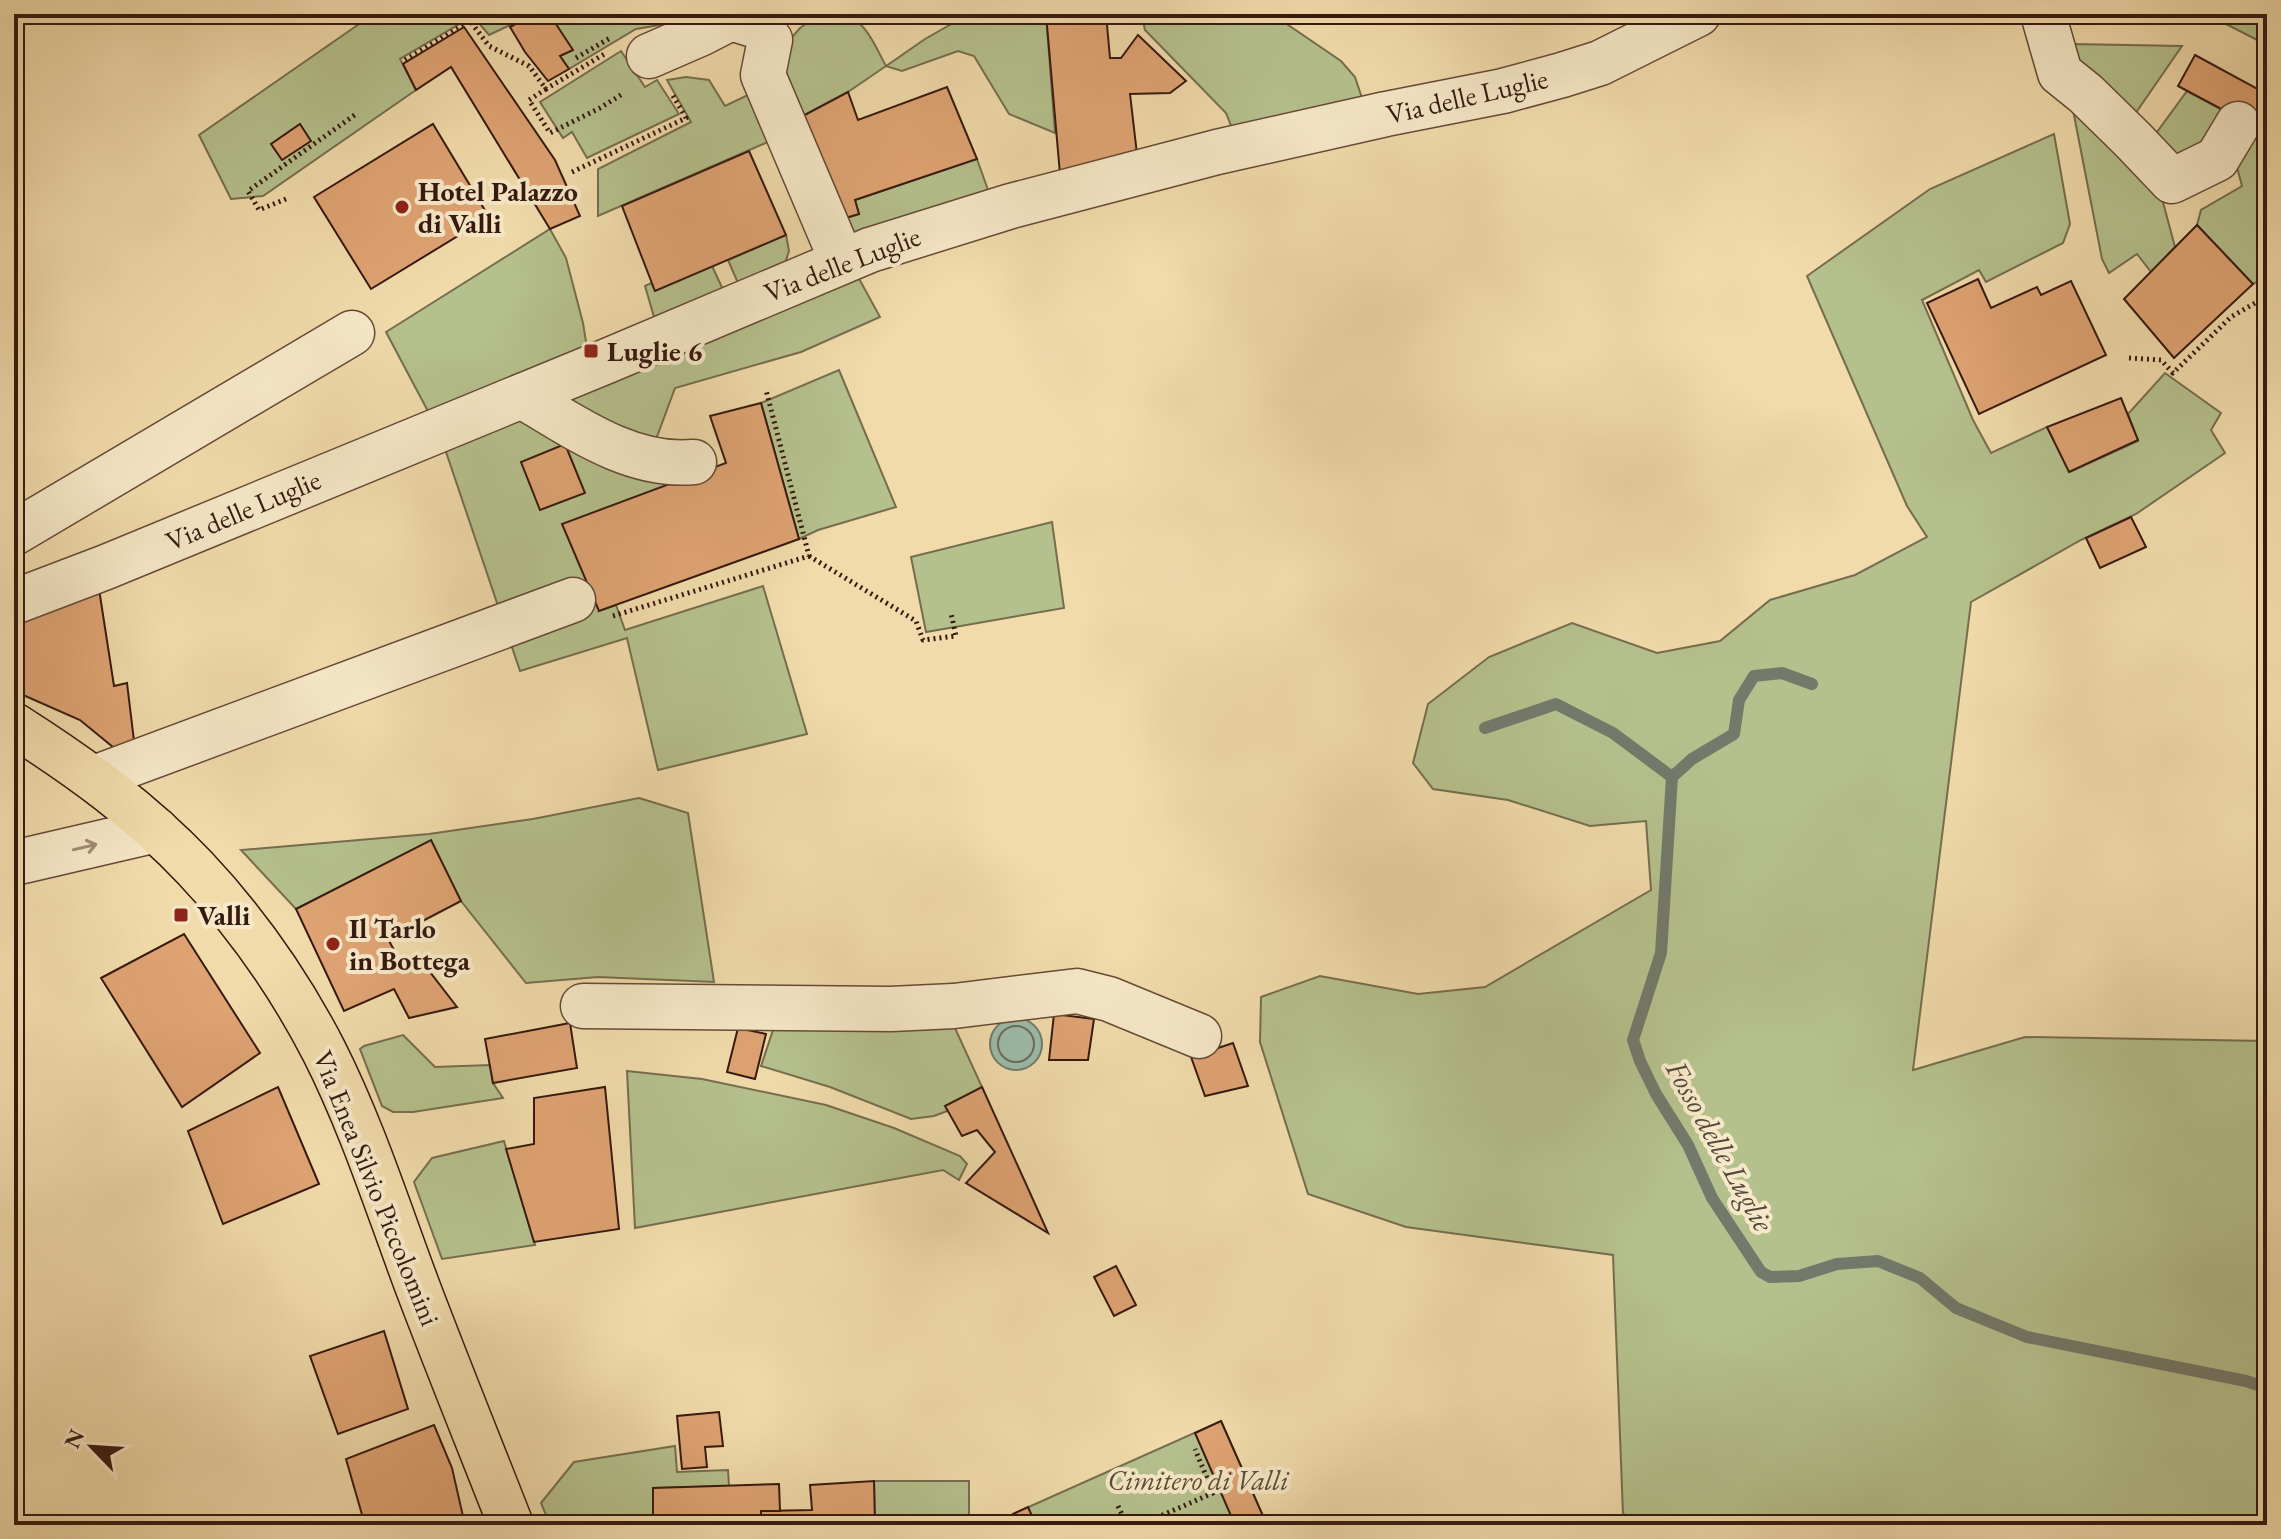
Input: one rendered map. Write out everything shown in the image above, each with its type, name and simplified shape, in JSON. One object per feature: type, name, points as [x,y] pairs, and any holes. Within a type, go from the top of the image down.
[{"type":"main road","name":"Via Enea Silvio Piccolomini","points":[[14,725],[94,778],[156,830],[194,868],[247,930],[284,983],[324,1050],[364,1140],[511,1525]]},
{"type":"street","name":"Via delle Luglie","points":[[14,602],[522,396],[842,261],[945,225],[1202,156],[1503,91],[1562,75],[1600,63],[1698,14]]},
{"type":"street","points":[[2043,14],[2060,73],[2123,130],[2172,181],[2217,159],[2238,124]]},
{"type":"street","points":[[649,56],[731,18],[760,27],[770,40],[763,75],[842,261]]},
{"type":"street","points":[[14,533],[352,333]]},
{"type":"street","points":[[522,396],[581,431],[635,456],[661,463],[694,462]]},
{"type":"street","points":[[94,778],[573,600]]},
{"type":"street","points":[[14,863],[156,830]]},
{"type":"street","points":[[583,1006],[891,1009],[954,1006],[1077,991],[1109,999],[1199,1036]]},
{"type":"path","points":[[405,60],[470,21],[489,46],[529,66],[546,89]]},
{"type":"path","points":[[591,62],[529,100],[550,133],[624,93]]},
{"type":"path","points":[[572,172],[686,118],[674,97]]},
{"type":"path","points":[[286,199],[259,210],[248,191],[356,114]]},
{"type":"path","points":[[2129,358],[2161,360],[2173,373],[2231,317],[2267,296]]},
{"type":"path","points":[[766,390],[809,556],[916,621],[923,640],[956,636],[951,613]]},
{"type":"path","points":[[573,600],[584,624],[809,556]]},
{"type":"path","points":[[1140,1525],[1213,1493],[1195,1449]]},
{"type":"path","points":[[1118,1506],[1127,1525]]},
{"type":"green space","points":[[358,14],[534,14],[489,35],[473,16],[400,59],[416,90],[263,196],[231,199],[199,135],[362,22]]},
{"type":"green space","points":[[536,14],[701,14],[696,19],[636,29],[569,69],[560,56],[572,49],[552,19],[543,23]]},
{"type":"green space","points":[[828,14],[850,18],[865,29],[886,66],[848,92],[799,118],[785,89],[786,44],[800,28]]},
{"type":"green space","points":[[969,14],[1046,14],[1055,133],[1009,114],[974,56],[958,51],[902,71],[886,66]]},
{"type":"green space","points":[[1272,14],[1341,61],[1355,77],[1362,98],[1232,128],[1226,113],[1145,30],[1142,17]]},
{"type":"green space","points":[[2069,14],[2185,14],[2174,21],[2076,19]]},
{"type":"green space","points":[[2226,14],[2267,14],[2267,45],[2222,22]]},
{"type":"green space","points":[[2071,44],[2182,46],[2133,117],[2066,47]]},
{"type":"green space","points":[[621,51],[645,87],[657,80],[679,114],[587,158],[572,132],[563,138],[540,102]]},
{"type":"green space","points":[[686,77],[709,80],[725,106],[754,92],[777,138],[598,216],[598,169],[691,122],[667,80]]},
{"type":"green space","points":[[2187,91],[2230,114],[2209,150],[2180,163],[2149,143]]},
{"type":"green space","points":[[2073,110],[2160,191],[2175,247],[2151,272],[2137,254],[2109,273],[2102,259]]},
{"type":"green space","points":[[2267,110],[2267,276],[2253,284],[2197,225],[2201,210],[2242,186],[2235,160]]},
{"type":"green space","points":[[2054,134],[2070,224],[2063,243],[1986,282],[1979,270],[1922,300],[1973,420],[1991,453],[2047,427],[2070,472],[2138,441],[2128,414],[2165,373],[2221,413],[2211,430],[2225,453],[2136,514],[2081,540],[1971,602],[1913,1070],[2025,1037],[2267,1041],[2267,1525],[1656,1525],[1623,1514],[1613,1255],[1406,1227],[1308,1194],[1260,1042],[1261,997],[1320,976],[1418,994],[1485,987],[1651,890],[1646,821],[1590,826],[1508,800],[1433,789],[1413,763],[1428,704],[1489,657],[1572,623],[1657,653],[1720,641],[1770,600],[1855,575],[1927,537],[1907,506],[1807,276],[1930,189]]},
{"type":"green space","points":[[977,159],[988,190],[887,223],[847,240],[839,220],[859,214],[855,200]]},
{"type":"green space","points":[[550,229],[566,258],[588,354],[431,417],[386,332]]},
{"type":"green space","points":[[786,235],[789,251],[783,270],[741,290],[728,260]]},
{"type":"green space","points":[[712,266],[726,296],[657,327],[645,286],[651,283],[655,291]]},
{"type":"green space","points":[[857,275],[880,317],[801,352],[675,388],[651,445],[549,403]]},
{"type":"green space","points":[[839,370],[896,507],[818,530],[799,539],[761,403]]},
{"type":"green space","points":[[512,417],[671,484],[599,611],[616,605],[625,630],[763,586],[807,734],[658,770],[627,638],[520,671],[443,443]]},
{"type":"green space","points":[[1052,522],[1064,608],[926,632],[911,557]]},
{"type":"green space","points":[[639,798],[688,813],[714,982],[598,977],[526,983],[461,901],[431,841],[296,909],[241,850],[429,834],[533,819]]},
{"type":"green space","points":[[949,1015],[982,1087],[946,1106],[947,1111],[934,1116],[911,1119],[830,1087],[761,1066],[775,1024]]},
{"type":"green space","points":[[403,1035],[435,1067],[490,1065],[493,1083],[503,1098],[413,1112],[393,1112],[382,1106],[360,1049]]},
{"type":"green space","points":[[627,1071],[702,1079],[826,1105],[894,1128],[960,1156],[967,1164],[959,1180],[943,1170],[635,1228]]},
{"type":"green space","points":[[504,1141],[535,1245],[442,1259],[414,1182],[432,1158]]},
{"type":"green space","name":"Cimitero di Valli","points":[[1221,1421],[1267,1525],[1018,1525],[1013,1514]]},
{"type":"green space","points":[[675,1446],[677,1472],[728,1470],[729,1486],[653,1488],[653,1525],[550,1525],[541,1503],[574,1462]]},
{"type":"green space","points":[[874,1481],[969,1481],[969,1525],[875,1525]]},
{"type":"water","points":[[1016,1018],[1034,1026],[1042,1044],[1034,1062],[1016,1070],[998,1062],[990,1044],[998,1026]]},
{"type":"building","points":[[534,14],[543,23],[552,18],[573,50],[560,56],[569,69],[548,81],[510,27]]},
{"type":"building","points":[[1046,14],[1106,14],[1110,58],[1121,58],[1138,35],[1186,81],[1170,93],[1130,94],[1137,154],[1060,174]]},
{"type":"building","points":[[464,27],[555,160],[580,216],[550,229],[451,67],[416,90],[403,64]]},
{"type":"building","points":[[2195,55],[2267,94],[2267,110],[2257,128],[2178,86]]},
{"type":"building","points":[[947,87],[977,159],[855,200],[859,214],[839,220],[799,118],[848,92],[858,120]]},
{"type":"building","points":[[300,124],[311,141],[282,160],[271,144]]},
{"type":"building","name":"Hotel Palazzo di Valli","points":[[433,124],[489,217],[371,289],[314,197]]},
{"type":"building","points":[[749,151],[786,235],[655,291],[622,206]]},
{"type":"building","points":[[2197,225],[2253,284],[2174,358],[2124,299]]},
{"type":"building","points":[[1978,279],[1991,308],[2037,287],[2041,295],[2071,281],[2106,355],[1979,414],[1927,303]]},
{"type":"building","points":[[2121,398],[2138,440],[2069,472],[2047,427]]},
{"type":"building","points":[[761,403],[799,539],[599,611],[562,524],[726,463],[710,416]]},
{"type":"building","points":[[565,444],[585,493],[540,510],[521,462]]},
{"type":"building","points":[[2131,517],[2146,547],[2100,568],[2086,538]]},
{"type":"building","points":[[99,589],[114,686],[127,683],[134,741],[119,752],[80,720],[14,691],[14,621]]},
{"type":"building","points":[[431,840],[461,901],[388,939],[406,972],[426,967],[457,1007],[409,1018],[394,989],[344,1011],[296,909]]},
{"type":"building","points":[[184,934],[260,1053],[182,1107],[101,978]]},
{"type":"building","points":[[1054,1014],[1094,1019],[1088,1060],[1049,1060]]},
{"type":"building","points":[[570,1023],[577,1068],[493,1083],[485,1039]]},
{"type":"building","points":[[738,1028],[766,1034],[755,1079],[727,1072]]},
{"type":"building","points":[[1233,1043],[1248,1086],[1205,1096],[1191,1057]]},
{"type":"building","points":[[278,1087],[319,1184],[223,1224],[188,1131]]},
{"type":"building","points":[[605,1087],[619,1229],[534,1242],[506,1149],[534,1144],[534,1098]]},
{"type":"building","points":[[982,1087],[1048,1233],[966,1183],[995,1152],[977,1130],[962,1136],[945,1106]]},
{"type":"building","points":[[1116,1266],[1136,1305],[1114,1316],[1094,1277]]},
{"type":"building","points":[[384,1331],[408,1409],[338,1434],[310,1356]]},
{"type":"building","points":[[719,1412],[723,1446],[705,1447],[707,1467],[682,1469],[677,1416]]},
{"type":"building","points":[[1221,1421],[1267,1525],[1235,1525],[1195,1433]]},
{"type":"building","points":[[434,1425],[452,1468],[465,1525],[365,1525],[346,1459]]},
{"type":"building","points":[[874,1481],[875,1525],[761,1525],[761,1511],[812,1510],[810,1485]]},
{"type":"building","points":[[779,1484],[780,1511],[761,1511],[761,1525],[653,1525],[653,1488]]},
{"type":"building","points":[[1028,1507],[1036,1525],[1018,1525],[1013,1514]]},
{"type":"waterway","points":[[1672,777],[1692,759],[1734,734],[1739,700],[1754,676],[1782,673],[1812,684]]},
{"type":"waterway","name":"Fosso delle Luglie","points":[[1485,728],[1556,704],[1613,733],[1672,777],[1661,953],[1633,1040],[1656,1094],[1688,1145],[1712,1198],[1761,1272],[1770,1277],[1799,1276],[1837,1264],[1878,1261],[1920,1278],[1956,1308],[2027,1337],[2246,1381],[2267,1388]]},
{"type":"place","name":"Hotel Palazzo di Valli","points":[[402,207]]},
{"type":"place","name":"Luglie 6","points":[[591,351]]},
{"type":"place","name":"Valli","points":[[181,915]]},
{"type":"place","name":"Il Tarlo in Bottega","points":[[333,944]]}]
